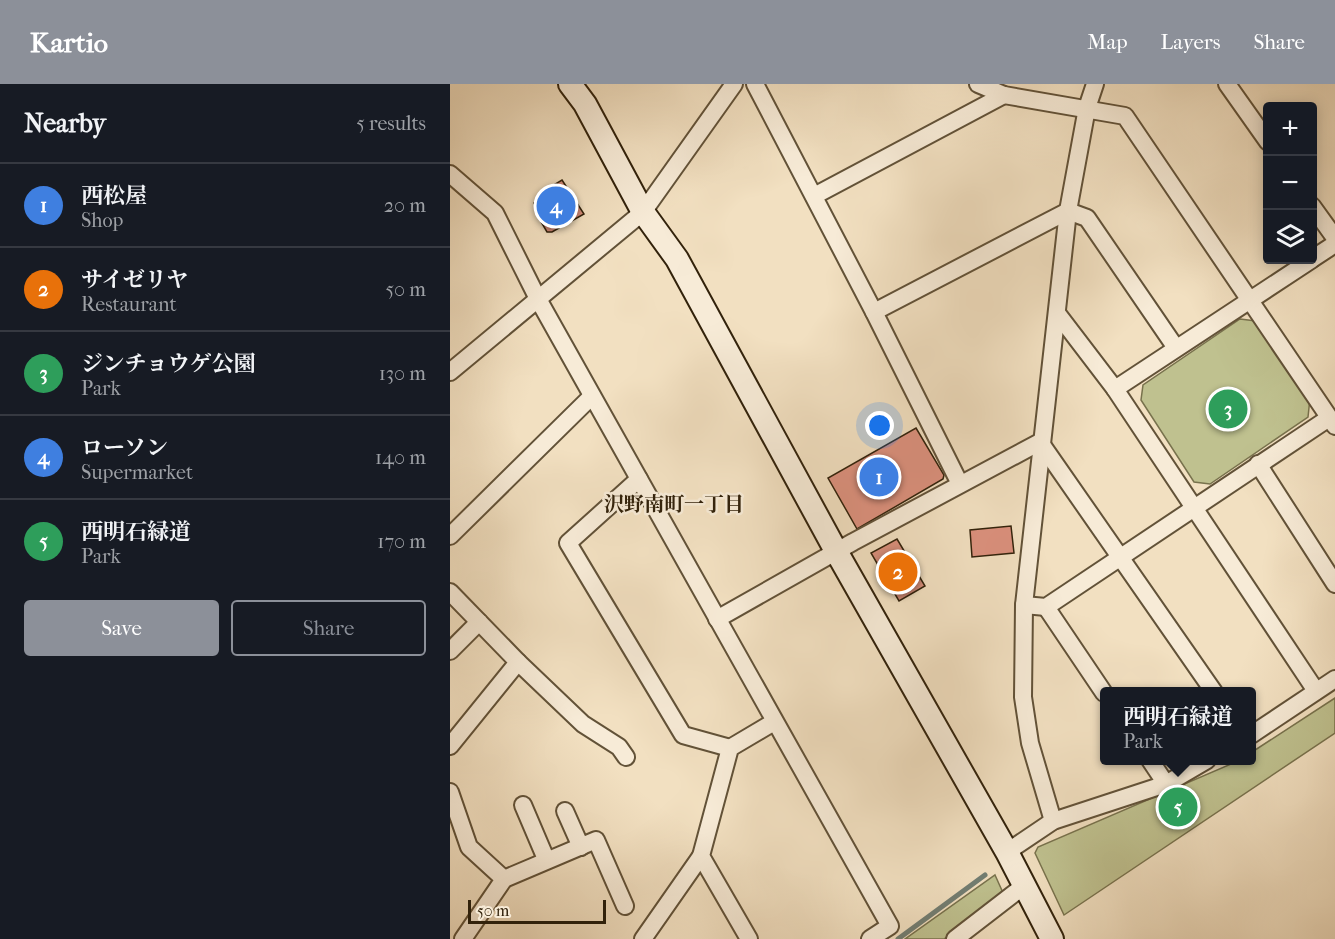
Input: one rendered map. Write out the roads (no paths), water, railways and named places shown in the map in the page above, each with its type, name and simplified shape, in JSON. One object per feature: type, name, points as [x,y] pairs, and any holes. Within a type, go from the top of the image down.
[{"type":"street","points":[[570,84],[585,104],[643,212],[677,259],[836,551],[1007,852],[1052,939]]},
{"type":"street","points":[[450,372],[643,212],[734,84]]},
{"type":"street","points":[[754,84],[874,312],[960,484]]},
{"type":"street","points":[[978,84],[1004,95],[1125,116],[1332,422],[1258,464],[1046,606],[1024,605]]},
{"type":"street","points":[[1053,821],[1030,743],[1023,697],[1024,605],[1068,211],[1087,108],[1095,84]]},
{"type":"street","points":[[1227,84],[1263,135]]},
{"type":"street","points":[[814,196],[1004,95]]},
{"type":"street","points":[[450,174],[495,213],[538,299],[890,926],[870,939]]},
{"type":"street","points":[[1315,210],[1335,238]]},
{"type":"street","points":[[874,312],[1068,211],[1087,218],[1176,348]]},
{"type":"street","points":[[1317,256],[1335,244]]},
{"type":"street","points":[[1115,388],[1305,264]]},
{"type":"street","points":[[1058,313],[1115,388],[1316,691]]},
{"type":"street","points":[[450,536],[592,396]]},
{"type":"street","points":[[717,619],[836,551],[1041,442]]},
{"type":"street","points":[[1041,442],[1211,687]]},
{"type":"street","points":[[1258,464],[1335,584]]},
{"type":"street","points":[[639,479],[568,543],[683,735],[730,748]]},
{"type":"street","points":[[450,592],[518,662],[584,724],[619,747],[626,757]]},
{"type":"street","points":[[1046,606],[1100,687]]},
{"type":"street","points":[[450,651],[479,622]]},
{"type":"street","points":[[450,746],[518,662]]},
{"type":"street","points":[[1256,732],[1335,679]]},
{"type":"street","points":[[643,939],[701,856],[730,748],[774,722]]},
{"type":"street","points":[[1153,765],[1166,784]]},
{"type":"street","points":[[1007,852],[1053,821],[1166,784],[1198,765]]},
{"type":"street","points":[[450,792],[469,847],[504,879]]},
{"type":"street","points":[[523,805],[546,859]]},
{"type":"street","points":[[565,811],[580,847]]},
{"type":"street","points":[[464,939],[504,879],[546,859],[596,840],[625,906]]},
{"type":"street","points":[[701,856],[749,939]]},
{"type":"street","points":[[955,939],[1025,885]]},
{"type":"waterway","points":[[898,939],[985,875]]},
{"type":"place","name":"ローソン","points":[[556,206]]},
{"type":"place","name":"ジンチョウゲ公園","points":[[1228,409]]},
{"type":"place","name":"西松屋","points":[[879,477]]},
{"type":"place","name":"サイゼリヤ","points":[[898,572]]},
{"type":"place","name":"西明石緑道","points":[[1178,807]]},
{"type":"district","name":"沢野南町一丁目","points":[[674,504]]}]
